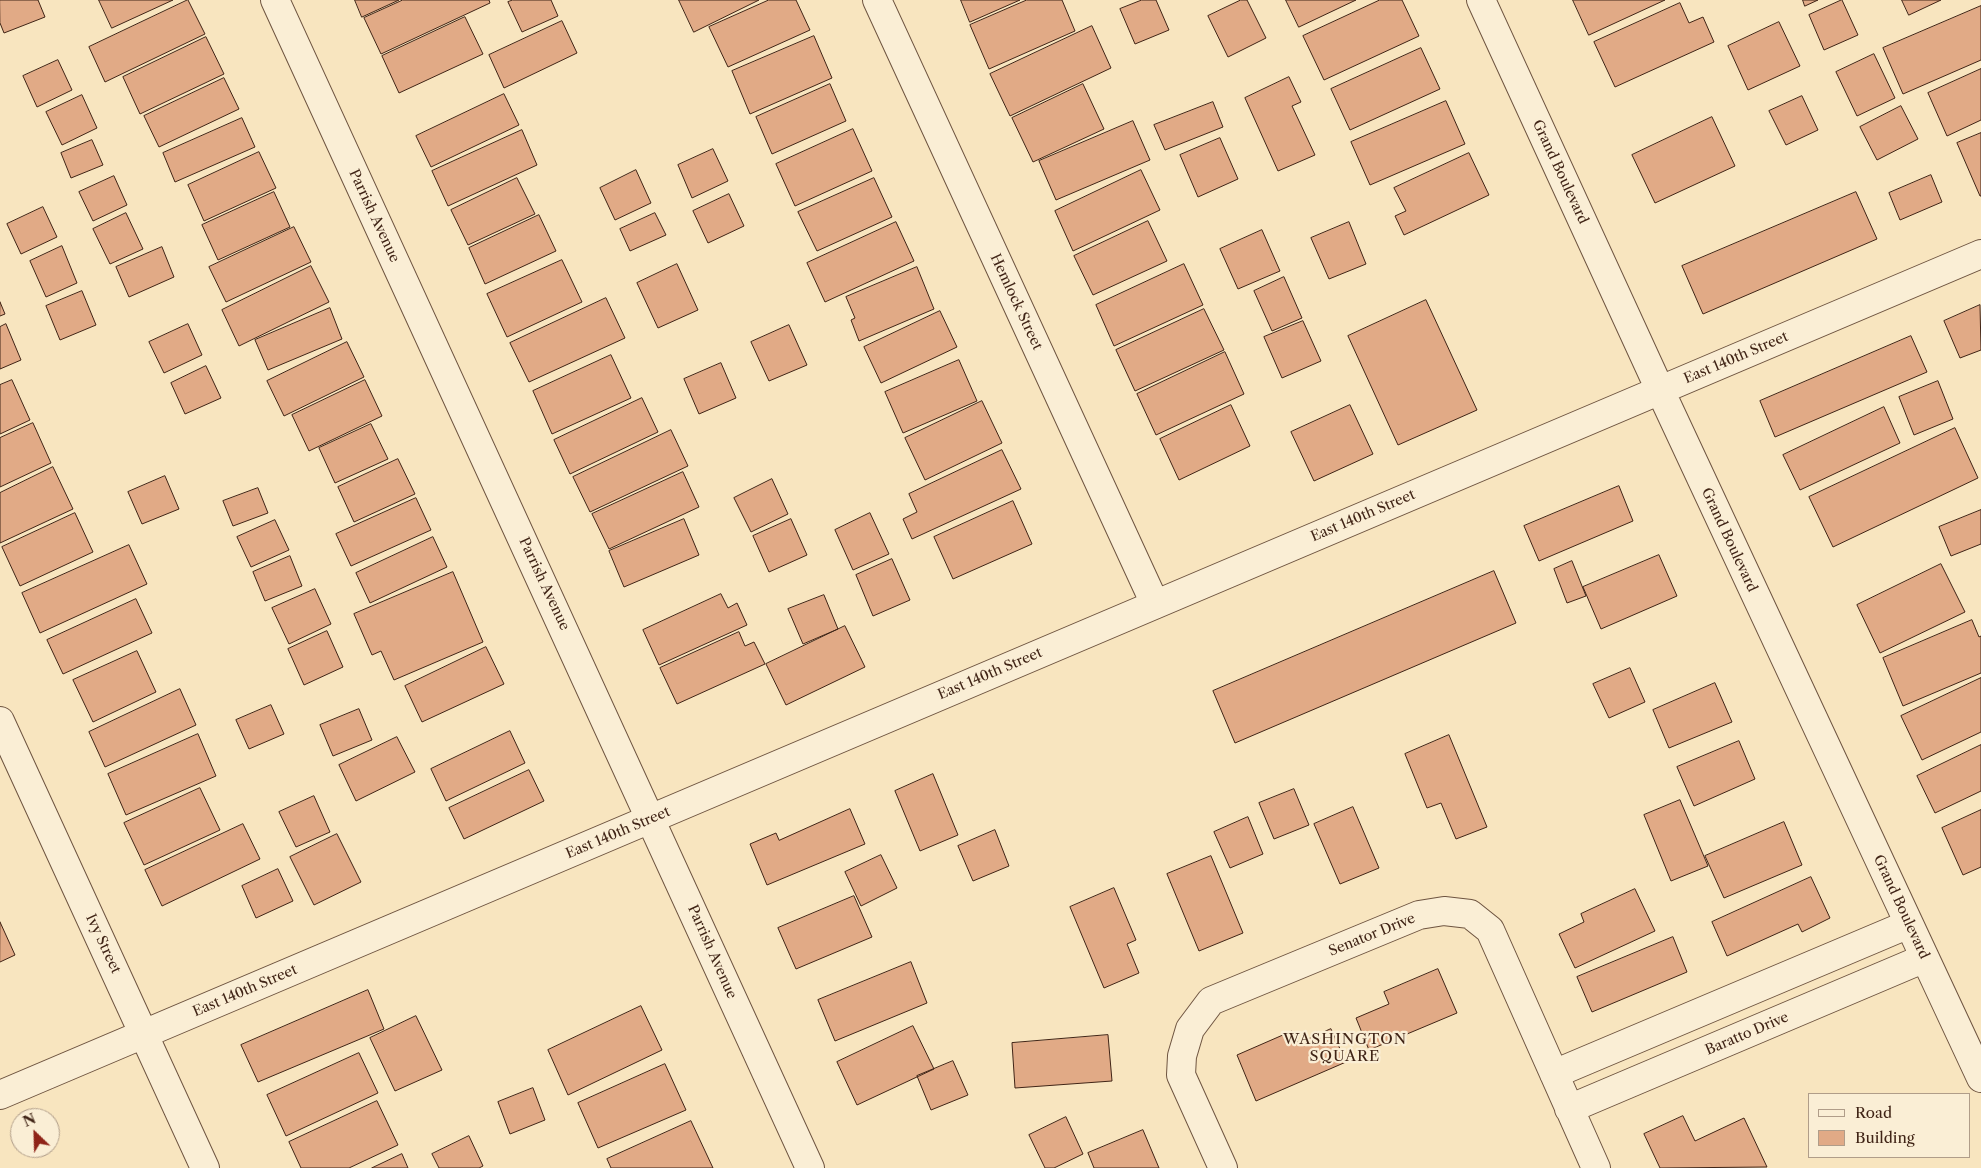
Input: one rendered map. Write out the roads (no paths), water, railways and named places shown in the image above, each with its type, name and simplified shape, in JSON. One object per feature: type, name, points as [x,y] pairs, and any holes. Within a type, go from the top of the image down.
[{"type":"street","name":"Parrish Avenue","points":[[275,0],[652,818],[810,1168]]},
{"type":"street","name":"Hemlock Street","points":[[877,0],[1155,604]]},
{"type":"street","name":"Grand Boulevard","points":[[1482,0],[1660,390],[1981,1078]]},
{"type":"street","name":"East 140th Street","points":[[0,1095],[1981,254]]},
{"type":"street","name":"Ivy Street","points":[[0,721],[205,1168]]},
{"type":"street","name":"Senator Drive","points":[[1223,1168],[1181,1075],[1182,1056],[1190,1029],[1211,1001],[1420,915],[1444,912],[1470,914],[1490,930],[1596,1168]]},
{"type":"street","points":[[1554,1074],[1908,924]]},
{"type":"street","name":"Baratto Drive","points":[[1570,1110],[1925,958]]},
{"type":"district","name":"WASHINGTON SQUARE","points":[[1345,1048]]}]
